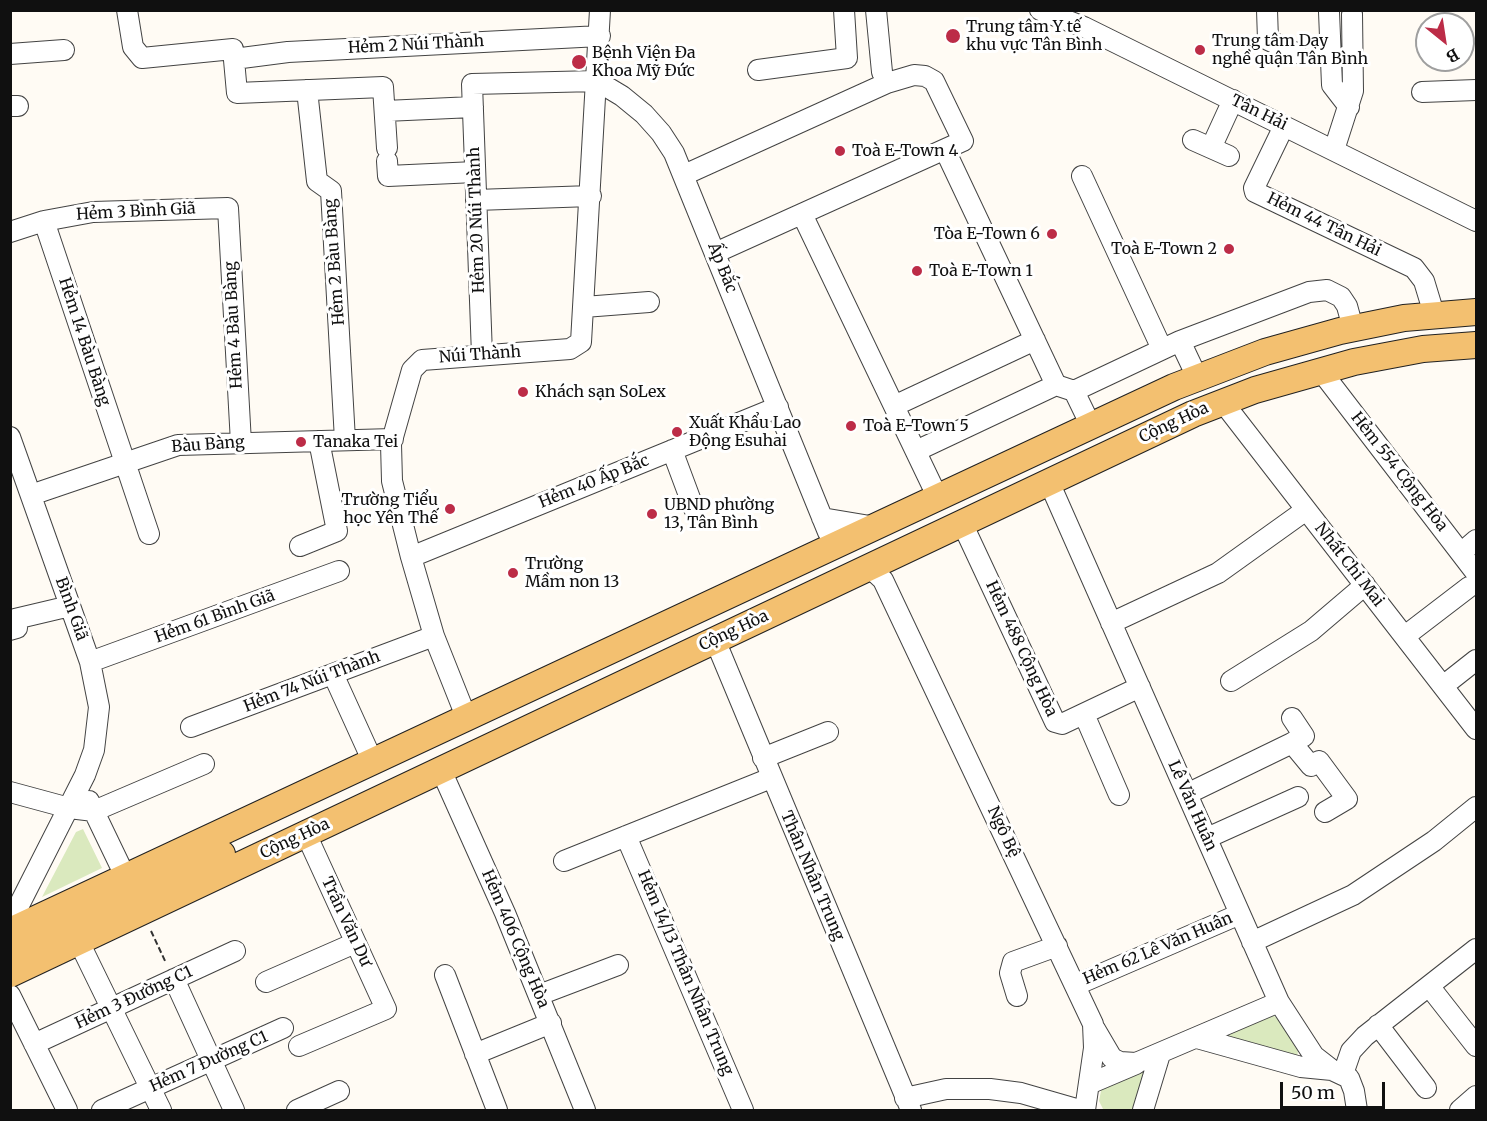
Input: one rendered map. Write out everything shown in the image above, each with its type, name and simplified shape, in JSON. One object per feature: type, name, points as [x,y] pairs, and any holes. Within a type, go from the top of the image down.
[{"type":"main road","name":"Cộng Hòa","points":[[67,937],[142,912],[716,640],[855,556],[876,527],[1197,377],[1265,352],[1353,328],[1434,314],[1476,312]]},
{"type":"main road","name":"Cộng Hòa","points":[[10,974],[67,937],[855,556],[1211,389],[1289,362],[1368,342],[1411,334],[1476,330]]},
{"type":"main road","name":"Cộng Hòa","points":[[10,932],[467,718],[855,556],[962,523],[1222,402],[1321,371],[1423,349],[1476,345]]},
{"type":"main road","points":[[10,954],[67,937]]},
{"type":"street","name":"Hẻm 2 Núi Thành","points":[[127,10],[133,47],[142,58],[600,36]]},
{"type":"street","points":[[597,81],[600,10]]},
{"type":"street","points":[[758,70],[847,58],[844,10]]},
{"type":"street","points":[[876,10],[882,72]]},
{"type":"street","name":"Tân Hải","points":[[1040,10],[1084,27],[1476,221]]},
{"type":"street","points":[[1267,10],[1268,40],[1296,52]]},
{"type":"street","points":[[1329,12],[1332,85],[1349,107]]},
{"type":"street","points":[[1334,150],[1354,88],[1352,14]]},
{"type":"street","points":[[10,54],[64,50]]},
{"type":"street","points":[[234,54],[237,93],[383,87],[388,176],[475,172]]},
{"type":"street","points":[[684,175],[887,82],[914,75],[925,76],[934,81],[963,141],[715,253]]},
{"type":"street","name":"Hẻm 20 Núi Thành","points":[[482,355],[472,84],[597,81]]},
{"type":"street","name":"Ấp Bắc","points":[[597,81],[634,105],[653,123],[668,143],[684,175],[778,407],[794,425],[828,532],[855,556]]},
{"type":"street","name":"Núi Thành","points":[[467,718],[434,636],[411,557],[392,481],[390,456],[393,439],[416,364],[427,359],[573,348],[583,337],[597,81]]},
{"type":"street","name":"Hẻm 2 Bàu Bàng","points":[[307,90],[317,181],[331,191],[345,440]]},
{"type":"street","points":[[1422,92],[1476,90]]},
{"type":"street","points":[[1192,140],[1220,152],[1233,100]]},
{"type":"street","points":[[384,111],[473,107]]},
{"type":"street","name":"Hẻm 44 Tân Hải","points":[[1284,126],[1254,188],[1255,192],[1414,268],[1424,281],[1434,314]]},
{"type":"street","points":[[945,150],[1035,340],[1091,426]]},
{"type":"street","points":[[1082,176],[1162,349]]},
{"type":"street","points":[[476,200],[591,196]]},
{"type":"street","name":"Hẻm 3 Bình Giã","points":[[10,232],[44,222],[103,211],[228,208]]},
{"type":"street","name":"Hẻm 4 Bàu Bàng","points":[[228,208],[241,443]]},
{"type":"street","points":[[802,213],[938,498]]},
{"type":"street","name":"Hẻm 14 Bàu Bàng","points":[[44,222],[149,534]]},
{"type":"street","points":[[916,451],[1180,341],[1321,290],[1333,291],[1345,301],[1353,328]]},
{"type":"street","points":[[584,307],[649,302]]},
{"type":"street","points":[[894,406],[1035,340]]},
{"type":"street","points":[[1180,341],[1197,377]]},
{"type":"street","name":"Hẻm 554 Cộng Hòa","points":[[1321,371],[1461,553],[1473,580]]},
{"type":"street","name":"Nhất Chi Mai","points":[[1222,402],[1476,729]]},
{"type":"street","name":"Hẻm 40 Ấp Bắc","points":[[411,557],[778,407]]},
{"type":"street","name":"Bình Giã","points":[[10,436],[22,485],[70,606],[98,692],[98,722],[94,750],[81,785],[10,923]]},
{"type":"street","name":"Bàu Bàng","points":[[22,485],[124,463],[174,445],[393,439]]},
{"type":"street","points":[[300,546],[337,531],[319,441]]},
{"type":"street","points":[[672,450],[694,509]]},
{"type":"street","name":"Lê Văn Huân","points":[[1049,482],[1279,1002],[1308,1049],[1352,1084],[1357,1110]]},
{"type":"street","points":[[1111,622],[1218,573],[1306,510]]},
{"type":"street","points":[[822,518],[876,527]]},
{"type":"street","name":"Hẻm 488 Cộng Hòa","points":[[962,523],[1055,722],[1062,724],[1140,687]]},
{"type":"street","points":[[1461,553],[1476,540]]},
{"type":"street","name":"Ngô Bệ","points":[[855,556],[883,580],[1093,1024],[1094,1048],[1085,1110]]},
{"type":"street","name":"Hẻm 61 Bình Giã","points":[[90,662],[339,571]]},
{"type":"street","points":[[1404,636],[1473,580]]},
{"type":"street","points":[[1231,681],[1311,631],[1365,585]]},
{"type":"street","points":[[10,630],[16,628],[15,619],[70,606]]},
{"type":"street","name":"Hẻm 74 Núi Thành","points":[[191,727],[434,636]]},
{"type":"street","name":"Thân Nhân Trung","points":[[716,640],[771,778],[908,1104]]},
{"type":"street","points":[[1443,686],[1476,660]]},
{"type":"street","points":[[333,674],[373,762]]},
{"type":"street","points":[[1084,714],[1119,795]]},
{"type":"street","points":[[1186,794],[1292,744],[1304,736],[1292,718]]},
{"type":"street","points":[[763,758],[828,732]]},
{"type":"street","points":[[1292,744],[1311,766],[1319,761],[1347,799],[1325,812]]},
{"type":"street","points":[[10,792],[69,808],[94,811],[204,764]]},
{"type":"street","name":"Hẻm 406 Cộng Hòa","points":[[441,770],[540,995],[585,1110]]},
{"type":"street","points":[[564,861],[771,778]]},
{"type":"street","points":[[81,785],[126,878]]},
{"type":"street","points":[[1206,838],[1298,797]]},
{"type":"street","points":[[1252,942],[1353,895],[1434,841],[1476,807]]},
{"type":"street","name":"Trần Văn Dư","points":[[299,1046],[386,1009],[306,834]]},
{"type":"street","name":"Hẻm 14/13 Thân Nhân Trung","points":[[626,836],[743,1110]]},
{"type":"street","name":"Hẻm 62 Lê Văn Huân","points":[[1076,985],[1240,914]]},
{"type":"street","points":[[67,937],[111,1009],[161,1110]]},
{"type":"street","points":[[266,982],[355,943]]},
{"type":"street","points":[[1017,996],[1010,973],[1013,962],[1057,946]]},
{"type":"street","points":[[1197,1038],[1301,1067],[1337,1072],[1351,1052],[1378,1025],[1476,949]]},
{"type":"street","name":"Hẻm 3 Đường C1","points":[[34,1044],[235,951]]},
{"type":"street","points":[[540,995],[618,965]]},
{"type":"street","points":[[445,975],[497,1110]]},
{"type":"street","points":[[174,979],[234,1110]]},
{"type":"street","points":[[1429,986],[1476,1047]]},
{"type":"street","points":[[10,995],[67,1110]]},
{"type":"street","points":[[1089,1084],[1279,1002]]},
{"type":"street","points":[[475,1054],[551,1023]]},
{"type":"street","points":[[1093,1024],[1112,1058],[1129,1063],[1154,1057]]},
{"type":"street","points":[[1378,1025],[1426,1088]]},
{"type":"street","name":"Hẻm 7 Đường C1","points":[[102,1110],[283,1028]]},
{"type":"street","points":[[1143,1110],[1154,1057]]},
{"type":"street","points":[[908,1104],[946,1089],[990,1089],[1021,1094],[1080,1110]]},
{"type":"street","points":[[297,1110],[339,1091]]},
{"type":"street","points":[[1460,1110],[1476,1096]]},
{"type":"path","points":[[142,912],[174,979]]},
{"type":"green space","points":[[83,829],[102,868],[42,897],[76,832]]},
{"type":"green space","points":[[1273,1015],[1280,1021],[1298,1051],[1297,1058],[1224,1037],[1225,1033],[1265,1016]]},
{"type":"green space","points":[[1149,1066],[1138,1110],[1103,1109],[1099,1101],[1102,1086]]},
{"type":"place","name":"Trung tâm Y tế khu vực Tân Bình","points":[[953,36]]},
{"type":"place","name":"Trung tâm Dạy nghề quận Tân Bình","points":[[1200,50]]},
{"type":"place","name":"Bệnh Viện Đa Khoa Mỹ Đức","points":[[579,62]]},
{"type":"place","name":"Toà E-Town 4","points":[[840,151]]},
{"type":"place","name":"Tòa E-Town 6","points":[[1052,234]]},
{"type":"place","name":"Toà E-Town 2","points":[[1229,249]]},
{"type":"place","name":"Toà E-Town 1","points":[[917,271]]},
{"type":"place","name":"Khách sạn SoLex","points":[[523,392]]},
{"type":"place","name":"Toà E-Town 5","points":[[851,426]]},
{"type":"place","name":"Xuất Khẩu Lao Động Esuhai","points":[[677,432]]},
{"type":"place","name":"Tanaka Tei","points":[[301,442]]},
{"type":"place","name":"Trường Tiểu học Yên Thế","points":[[450,509]]},
{"type":"place","name":"UBND phường 13, Tân Bình","points":[[652,514]]},
{"type":"place","name":"Trường Mầm non 13","points":[[513,573]]}]
